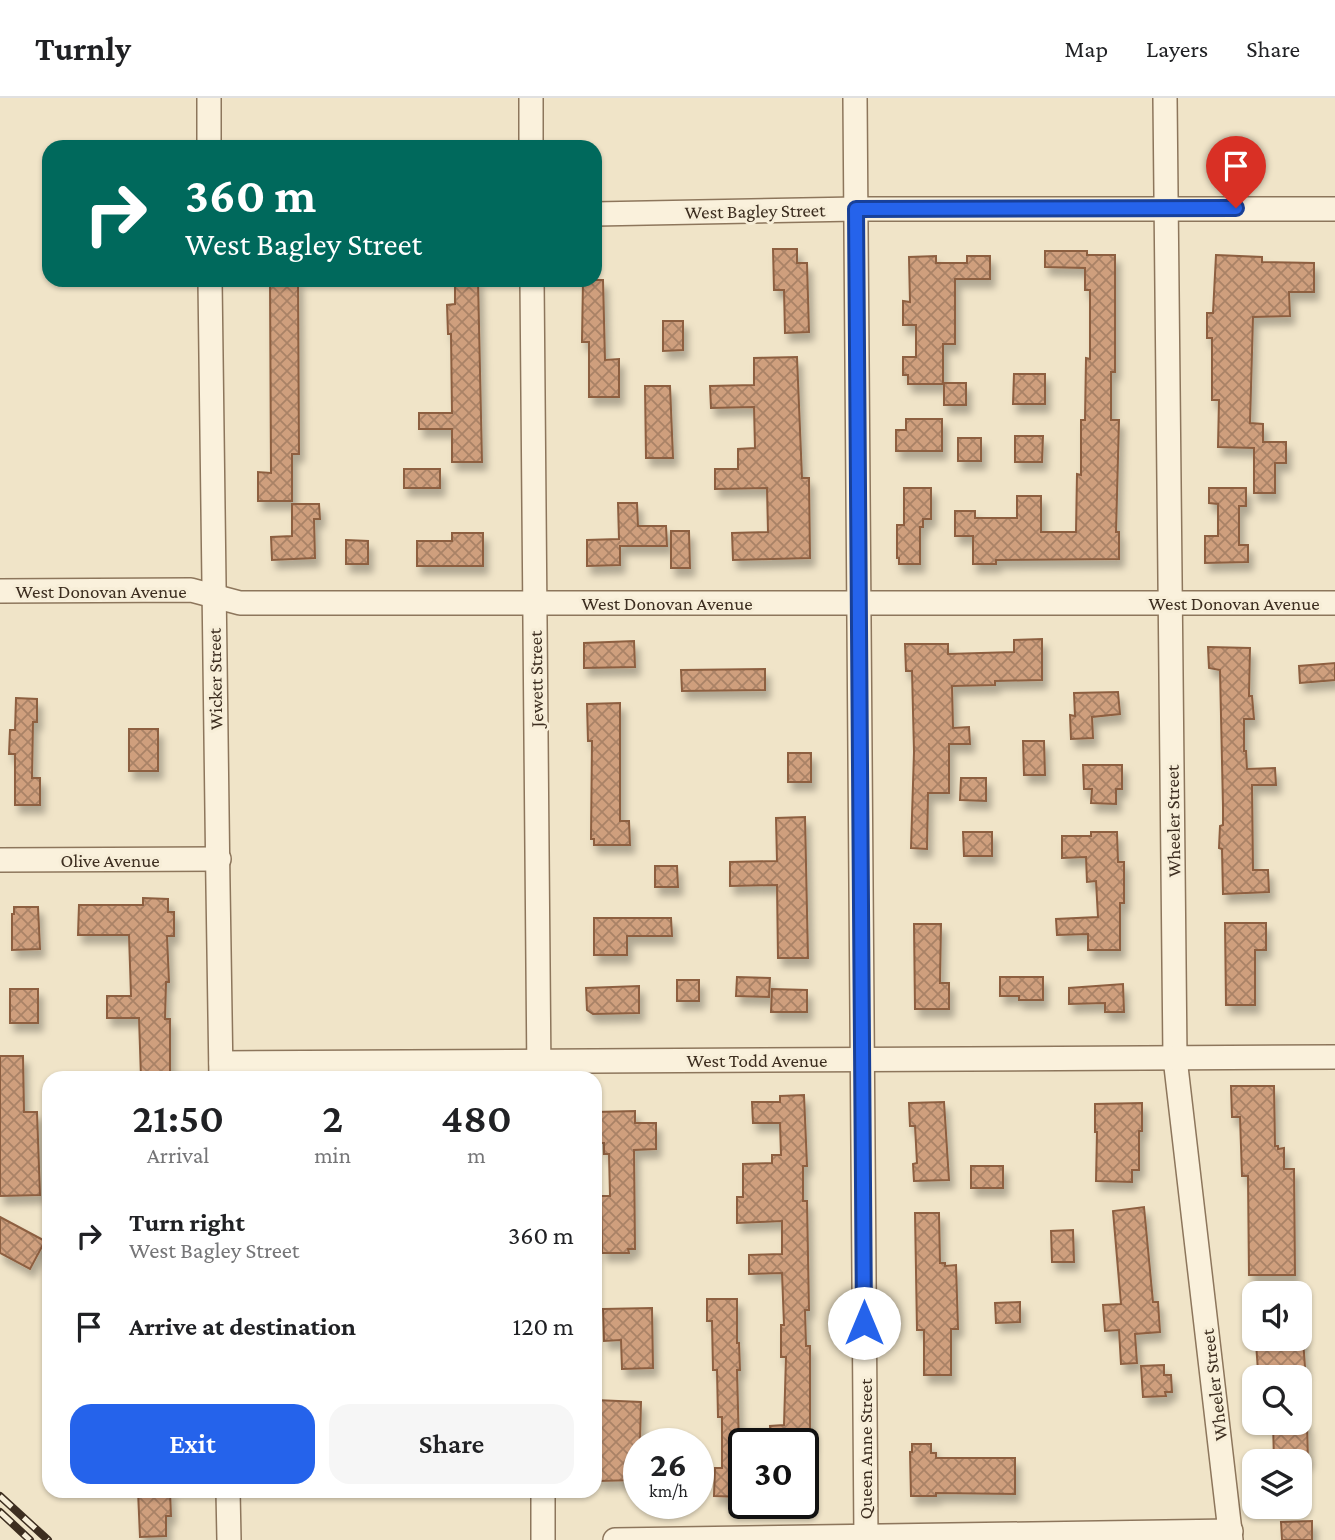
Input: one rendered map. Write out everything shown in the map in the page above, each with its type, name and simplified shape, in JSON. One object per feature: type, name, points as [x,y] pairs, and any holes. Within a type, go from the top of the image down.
[{"type":"street","points":[[209,98],[209,140]]},
{"type":"street","points":[[531,98],[531,140]]},
{"type":"street","name":"Queen Anne Street","points":[[855,98],[866,1538]]},
{"type":"street","name":"Wheeler Street","points":[[1166,98],[1175,1058],[1231,1536]]},
{"type":"street","name":"West Bagley Street","points":[[602,214],[856,209],[1335,209]]},
{"type":"street","name":"Wicker Street","points":[[210,287],[221,1071]]},
{"type":"street","name":"Jewett Street","points":[[532,287],[539,1070]]},
{"type":"street","name":"West Donovan Avenue","points":[[0,591],[191,590],[240,603],[1335,603]]},
{"type":"street","name":"Olive Avenue","points":[[0,860],[219,859]]},
{"type":"street","name":"West Todd Avenue","points":[[221,1071],[539,1070],[862,1059],[1335,1057]]},
{"type":"street","points":[[228,1498],[229,1540]]},
{"type":"street","points":[[542,1498],[543,1540]]},
{"type":"street","points":[[615,1540],[1231,1536]]},
{"type":"building","points":[[773,249],[797,249],[797,263],[807,263],[809,332],[785,333],[784,290],[774,290]]},
{"type":"building","points":[[1045,251],[1087,251],[1087,255],[1115,255],[1115,372],[1111,372],[1111,420],[1119,420],[1116,532],[1119,532],[1119,559],[996,560],[996,564],[973,564],[973,536],[955,536],[955,511],[975,511],[975,518],[1017,518],[1017,496],[1041,496],[1041,532],[1076,532],[1077,474],[1081,475],[1081,420],[1085,420],[1086,358],[1090,359],[1090,290],[1085,290],[1085,268],[1045,267]]},
{"type":"building","points":[[1216,255],[1262,257],[1262,262],[1314,263],[1314,292],[1289,292],[1290,316],[1253,317],[1250,423],[1263,424],[1263,442],[1286,442],[1286,463],[1275,463],[1275,493],[1254,493],[1254,448],[1218,447],[1219,400],[1212,400],[1212,338],[1207,338],[1207,313],[1213,313]]},
{"type":"building","points":[[936,256],[936,263],[967,263],[967,256],[990,256],[990,279],[955,279],[955,344],[943,344],[943,384],[908,384],[908,375],[903,375],[903,357],[916,357],[916,325],[903,325],[903,301],[910,302],[909,257]]},
{"type":"building","points":[[603,280],[605,360],[619,359],[619,397],[589,397],[589,342],[582,342],[583,287],[602,287]]},
{"type":"building","points":[[270,287],[298,287],[299,454],[292,454],[292,501],[258,501],[258,472],[271,473]]},
{"type":"building","points":[[455,287],[478,287],[482,462],[452,462],[452,429],[419,429],[419,413],[452,413],[451,334],[448,334],[447,305],[455,304]]},
{"type":"building","points":[[663,321],[683,321],[683,350],[663,351]]},
{"type":"building","points":[[797,357],[802,478],[809,478],[810,558],[733,560],[732,533],[768,532],[767,488],[715,489],[715,469],[738,469],[738,449],[755,448],[754,407],[711,408],[710,386],[754,385],[754,358]]},
{"type":"building","points":[[1014,374],[1045,374],[1045,404],[1013,404]]},
{"type":"building","points":[[944,383],[966,383],[966,405],[944,405]]},
{"type":"building","points":[[645,386],[670,386],[673,458],[646,458]]},
{"type":"building","points":[[906,419],[942,419],[942,451],[896,451],[896,430],[906,430]]},
{"type":"building","points":[[1015,436],[1043,436],[1042,462],[1015,462]]},
{"type":"building","points":[[958,438],[981,438],[981,461],[958,461]]},
{"type":"building","points":[[404,469],[440,469],[440,488],[404,488]]},
{"type":"building","points":[[904,488],[931,488],[931,519],[923,519],[923,527],[920,527],[920,564],[899,564],[897,558],[897,525],[904,525]]},
{"type":"building","points":[[1209,488],[1246,488],[1246,506],[1239,506],[1239,545],[1248,545],[1248,562],[1205,563],[1205,536],[1218,536],[1218,504],[1209,503]]},
{"type":"building","points":[[618,503],[637,503],[638,526],[666,526],[667,546],[620,546],[620,565],[587,566],[587,540],[619,539]]},
{"type":"building","points":[[292,504],[319,504],[320,519],[314,519],[315,558],[272,560],[271,537],[292,536]]},
{"type":"building","points":[[671,531],[689,531],[690,568],[671,568]]},
{"type":"building","points":[[452,533],[483,533],[483,566],[417,566],[417,541],[452,541]]},
{"type":"building","points":[[346,540],[368,541],[368,564],[346,564]]},
{"type":"building","points":[[1042,639],[1042,680],[995,681],[995,685],[952,686],[953,728],[969,727],[970,744],[949,744],[949,793],[928,793],[927,849],[911,848],[914,752],[912,671],[906,671],[905,644],[948,644],[948,654],[1014,652],[1014,640]]},
{"type":"building","points":[[634,641],[635,667],[584,668],[584,643]]},
{"type":"building","points":[[1208,647],[1250,648],[1249,696],[1252,696],[1254,719],[1244,719],[1247,769],[1275,768],[1276,785],[1252,785],[1253,870],[1268,870],[1269,892],[1223,894],[1222,849],[1219,848],[1220,826],[1223,825],[1220,670],[1209,668]]},
{"type":"building","points":[[1335,663],[1335,680],[1300,683],[1299,666]]},
{"type":"building","points":[[765,669],[765,690],[682,691],[681,670]]},
{"type":"building","points":[[1118,692],[1120,714],[1092,717],[1093,738],[1071,739],[1070,715],[1075,716],[1074,693]]},
{"type":"building","points":[[16,698],[37,699],[37,722],[33,722],[32,778],[40,778],[40,805],[15,805],[15,754],[9,754],[10,730],[15,730]]},
{"type":"building","points":[[620,703],[620,821],[629,821],[630,845],[594,845],[594,839],[591,839],[592,741],[588,741],[587,704]]},
{"type":"building","points":[[129,729],[158,729],[158,771],[129,771]]},
{"type":"building","points":[[1023,741],[1044,741],[1045,775],[1024,775]]},
{"type":"building","points":[[788,753],[811,753],[811,782],[788,782]]},
{"type":"building","points":[[1083,765],[1122,765],[1122,789],[1116,789],[1116,804],[1091,803],[1092,789],[1084,789]]},
{"type":"building","points":[[961,778],[986,778],[986,801],[960,800]]},
{"type":"building","points":[[805,817],[808,958],[778,958],[777,885],[730,886],[730,862],[777,861],[776,818]]},
{"type":"building","points":[[963,832],[992,832],[992,856],[964,856]]},
{"type":"building","points":[[1091,832],[1117,832],[1118,862],[1124,862],[1124,903],[1120,903],[1120,950],[1088,950],[1088,934],[1057,935],[1056,919],[1098,917],[1096,881],[1087,882],[1086,857],[1062,858],[1062,836],[1091,836]]},
{"type":"building","points":[[655,866],[677,866],[678,887],[655,887]]},
{"type":"building","points":[[143,898],[168,899],[168,912],[174,912],[174,936],[167,936],[169,982],[166,982],[165,1019],[170,1019],[170,1071],[141,1071],[139,1018],[107,1018],[107,996],[131,996],[129,935],[78,935],[79,905],[143,905]]},
{"type":"building","points":[[14,907],[38,907],[40,949],[12,950]]},
{"type":"building","points":[[594,918],[671,918],[672,936],[627,936],[627,955],[594,955]]},
{"type":"building","points":[[1225,923],[1266,923],[1266,950],[1255,950],[1255,1005],[1226,1005]]},
{"type":"building","points":[[914,924],[941,924],[940,983],[949,983],[949,1009],[915,1009]]},
{"type":"building","points":[[737,977],[770,978],[769,997],[736,996]]},
{"type":"building","points":[[1000,977],[1043,977],[1043,1000],[1019,1000],[1019,996],[1000,996]]},
{"type":"building","points":[[677,980],[699,980],[699,1001],[677,1001]]},
{"type":"building","points":[[1123,984],[1124,1012],[1105,1012],[1105,1003],[1069,1004],[1069,988]]},
{"type":"building","points":[[639,986],[639,1013],[593,1014],[587,1010],[586,988]]},
{"type":"building","points":[[10,989],[38,989],[38,1023],[10,1023]]},
{"type":"building","points":[[772,989],[807,990],[807,1012],[771,1012]]},
{"type":"building","points":[[0,1056],[23,1056],[24,1112],[37,1112],[40,1195],[0,1196]]},
{"type":"building","points":[[1231,1086],[1274,1086],[1275,1146],[1278,1146],[1278,1149],[1284,1148],[1284,1169],[1294,1169],[1295,1275],[1249,1275],[1248,1176],[1242,1176],[1240,1117],[1232,1117]]},
{"type":"building","points":[[804,1095],[807,1166],[803,1166],[803,1201],[807,1201],[809,1310],[805,1310],[806,1346],[810,1346],[810,1428],[770,1428],[784,1425],[786,1357],[781,1357],[781,1325],[784,1325],[782,1273],[749,1274],[749,1255],[782,1254],[782,1221],[737,1223],[737,1197],[743,1197],[743,1164],[772,1163],[772,1155],[781,1155],[780,1123],[753,1123],[752,1102],[780,1102],[780,1096]]},
{"type":"building","points":[[944,1102],[949,1180],[914,1181],[913,1164],[917,1163],[915,1126],[910,1126],[909,1103]]},
{"type":"building","points":[[1142,1103],[1139,1170],[1132,1170],[1132,1182],[1096,1181],[1095,1104]]},
{"type":"building","points":[[635,1111],[635,1123],[656,1123],[656,1149],[634,1150],[635,1249],[628,1249],[629,1253],[602,1253],[602,1196],[610,1196],[609,1154],[604,1154],[602,1143],[602,1112]]},
{"type":"building","points":[[971,1166],[1003,1166],[1003,1188],[971,1188]]},
{"type":"building","points":[[1144,1207],[1153,1302],[1158,1302],[1160,1332],[1135,1334],[1137,1363],[1121,1364],[1119,1330],[1105,1331],[1103,1305],[1121,1304],[1113,1211]]},
{"type":"building","points":[[915,1213],[939,1213],[940,1263],[945,1263],[945,1266],[956,1265],[958,1329],[951,1329],[951,1375],[924,1375],[924,1330],[917,1330]]},
{"type":"building","points":[[0,1217],[42,1239],[42,1247],[30,1269],[0,1253]]},
{"type":"building","points":[[1073,1230],[1074,1262],[1052,1262],[1051,1231]]},
{"type":"building","points":[[707,1299],[737,1299],[740,1370],[737,1370],[739,1428],[728,1428],[728,1496],[714,1496],[715,1468],[722,1468],[722,1417],[718,1417],[717,1370],[713,1370],[712,1321],[707,1321]]},
{"type":"building","points":[[1020,1302],[1020,1322],[996,1323],[995,1303]]},
{"type":"building","points":[[652,1308],[653,1368],[622,1369],[621,1340],[604,1341],[603,1309]]},
{"type":"building","points":[[1257,1351],[1304,1351],[1305,1365],[1258,1365]]},
{"type":"building","points":[[1164,1365],[1164,1375],[1171,1375],[1172,1392],[1165,1392],[1166,1396],[1143,1397],[1141,1366]]},
{"type":"building","points":[[602,1400],[641,1402],[640,1428],[623,1428],[623,1480],[602,1481]]},
{"type":"building","points":[[1273,1435],[1307,1435],[1308,1449],[1274,1449]]},
{"type":"building","points":[[912,1444],[931,1444],[931,1453],[936,1453],[936,1458],[1015,1458],[1015,1494],[936,1493],[936,1496],[911,1496]]},
{"type":"building","points":[[138,1498],[170,1498],[171,1516],[166,1516],[166,1536],[140,1537]]},
{"type":"building","points":[[1312,1521],[1312,1540],[1282,1540],[1281,1522]]},
{"type":"railway","points":[[0,1496],[48,1540]]},
{"type":"railway","points":[[0,1512],[30,1540]]},
{"type":"route","points":[[864,1323],[856,209],[1236,208]]}]
